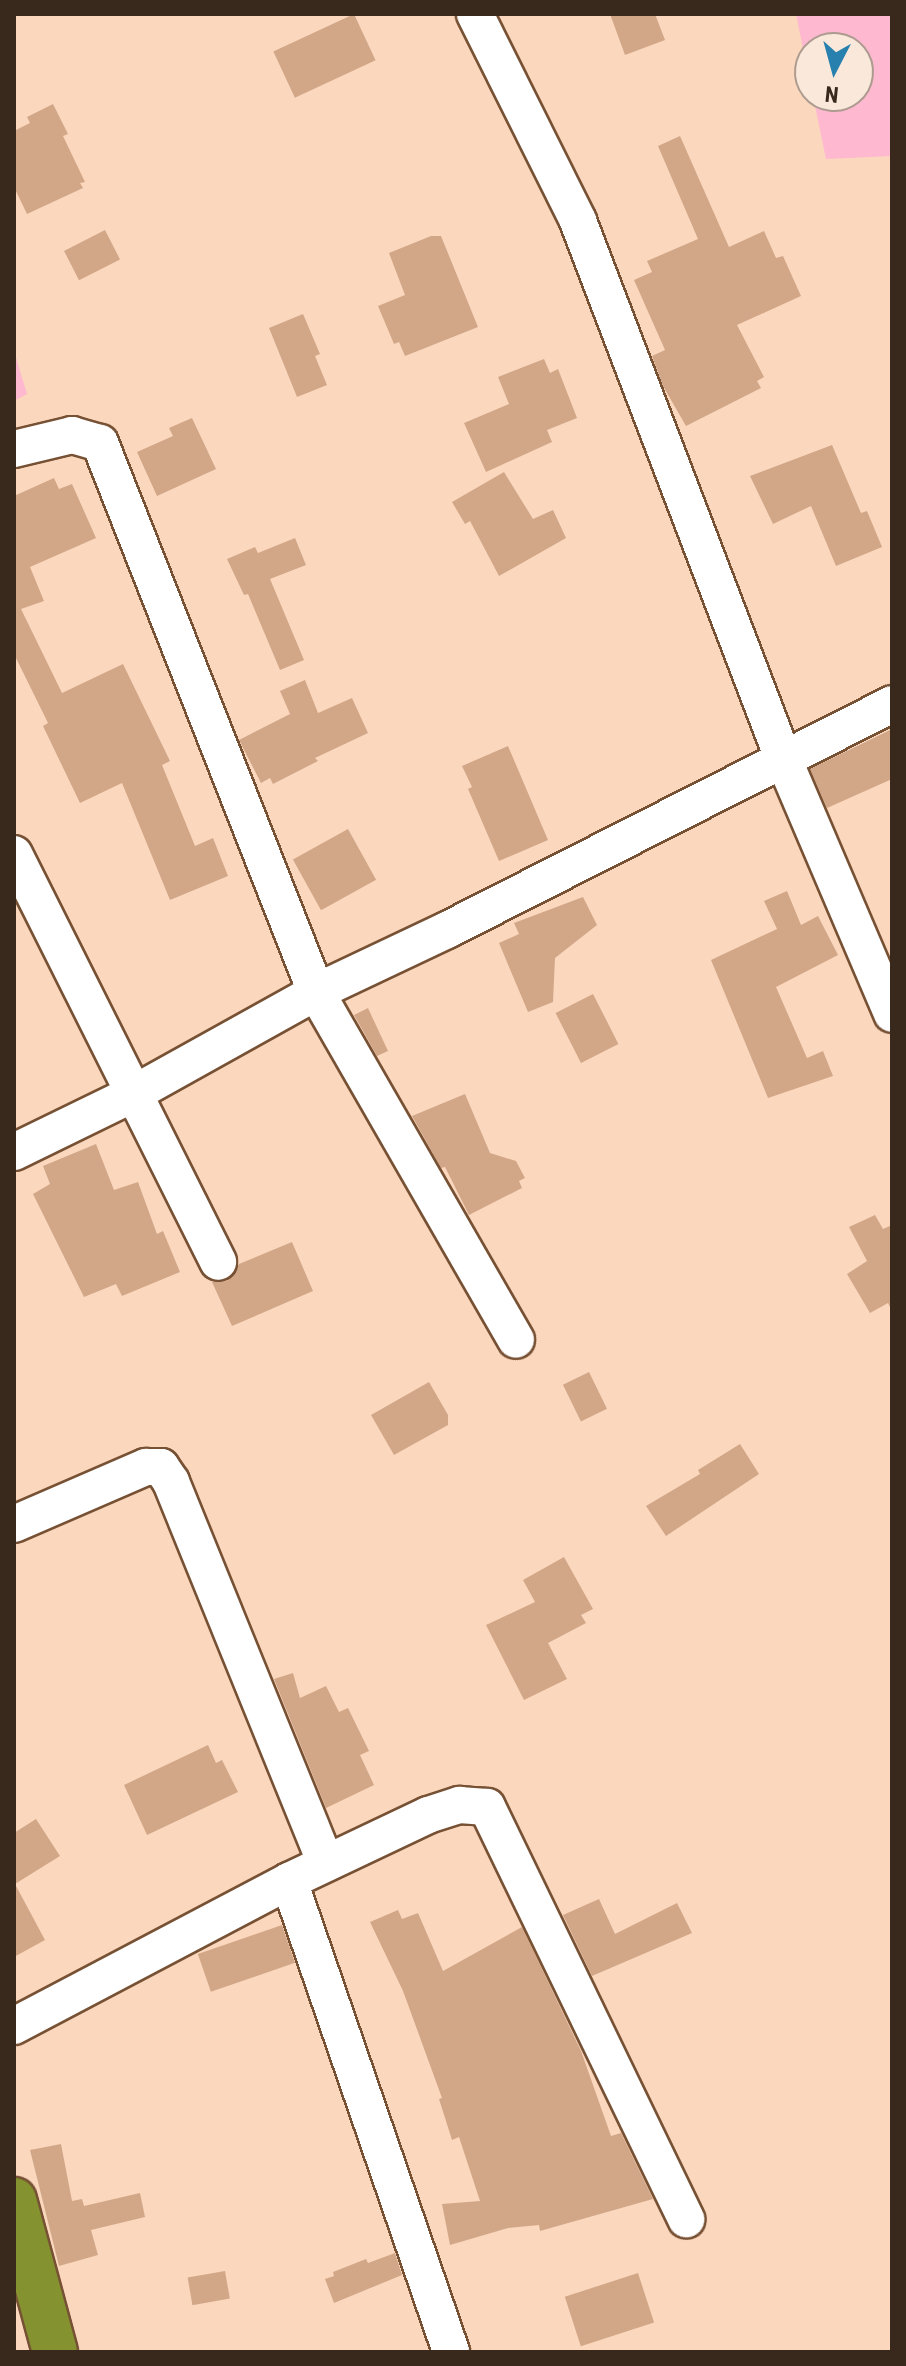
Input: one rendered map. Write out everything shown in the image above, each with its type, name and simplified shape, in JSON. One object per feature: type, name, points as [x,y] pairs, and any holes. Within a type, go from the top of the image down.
[{"type":"highway","points":[[14,2200],[55,2352]]},
{"type":"street","points":[[475,14],[578,221],[783,758],[892,1014]]},
{"type":"street","points":[[14,449],[72,435],[100,443],[316,992],[516,1340]]},
{"type":"street","points":[[14,1152],[133,1094],[316,992],[447,930],[892,704]]},
{"type":"street","points":[[14,854],[218,1262]]},
{"type":"street","points":[[14,1524],[146,1467],[161,1467],[171,1482],[326,1863]]},
{"type":"street","points":[[14,2026],[289,1881],[428,1815],[459,1805],[487,1807],[686,2219]]},
{"type":"street","points":[[289,1881],[451,2352]]},
{"type":"shaded area","points":[[796,14],[892,14],[892,156],[826,159],[816,112],[874,112],[874,32],[800,32]]},
{"type":"shaded area","points":[[14,351],[27,394],[14,401]]},
{"type":"building","points":[[354,14],[376,60],[295,98],[273,52]]},
{"type":"building","points":[[610,14],[655,14],[665,40],[625,55]]},
{"type":"building","points":[[53,104],[68,134],[63,136],[85,182],[80,183],[83,188],[27,214],[14,187],[14,131],[30,123],[27,117]]},
{"type":"building","points":[[680,136],[729,247],[764,231],[776,258],[783,256],[801,296],[737,325],[764,377],[757,381],[761,388],[686,426],[663,386],[652,356],[665,350],[634,280],[652,272],[647,261],[698,239],[658,146]]},
{"type":"building","points":[[105,230],[120,259],[79,280],[64,251]]},
{"type":"building","points":[[431,236],[441,236],[478,327],[405,356],[399,342],[394,344],[378,306],[405,295],[389,253]]},
{"type":"building","points":[[303,314],[320,354],[315,356],[327,385],[297,397],[269,328]]},
{"type":"building","points":[[544,359],[550,373],[558,369],[577,418],[547,430],[552,442],[486,472],[464,423],[509,404],[498,377]]},
{"type":"building","points":[[192,418],[216,469],[157,496],[137,452],[173,436],[169,428]]},
{"type":"building","points":[[832,445],[861,513],[867,511],[882,547],[836,566],[811,506],[773,524],[750,476]]},
{"type":"building","points":[[504,472],[533,519],[553,510],[566,538],[499,576],[470,521],[465,524],[452,502]]},
{"type":"building","points":[[54,478],[59,489],[72,484],[96,538],[30,567],[44,601],[21,609],[62,693],[123,664],[170,761],[162,765],[195,846],[213,838],[228,876],[170,900],[122,783],[80,803],[43,726],[48,723],[14,654],[14,496]]},
{"type":"building","points":[[295,538],[306,565],[270,579],[304,660],[280,670],[248,594],[244,595],[227,559],[255,547],[258,553]]},
{"type":"building","points":[[305,680],[318,713],[352,698],[368,733],[315,758],[318,761],[273,784],[270,778],[261,783],[239,740],[290,714],[280,691]]},
{"type":"building","points":[[892,729],[892,779],[827,808],[810,769]]},
{"type":"building","points":[[508,746],[548,840],[499,861],[468,789],[472,787],[462,766]]},
{"type":"building","points":[[348,829],[376,880],[321,910],[293,860]]},
{"type":"building","points":[[787,891],[801,925],[818,916],[838,955],[776,987],[807,1058],[823,1051],[833,1076],[768,1098],[711,960],[777,929],[764,901]]},
{"type":"building","points":[[583,897],[597,925],[555,958],[553,1002],[528,1012],[499,943],[519,934],[514,923]]},
{"type":"building","points":[[593,994],[618,1044],[581,1063],[556,1013]]},
{"type":"building","points":[[368,1008],[388,1051],[377,1056],[354,1015]]},
{"type":"building","points":[[465,1094],[490,1153],[516,1161],[525,1178],[519,1181],[522,1188],[469,1215],[445,1167],[441,1168],[412,1116]]},
{"type":"building","points":[[96,1144],[114,1190],[138,1182],[157,1234],[163,1231],[180,1272],[122,1296],[116,1284],[84,1297],[33,1194],[50,1184],[43,1166]]},
{"type":"building","points":[[875,1215],[883,1229],[892,1225],[892,1311],[888,1303],[870,1313],[847,1274],[867,1261],[849,1227]]},
{"type":"building","points":[[292,1242],[313,1291],[232,1326],[212,1282],[227,1281],[239,1264]]},
{"type":"building","points":[[589,1372],[607,1409],[581,1422],[563,1385]]},
{"type":"building","points":[[429,1382],[448,1415],[448,1425],[394,1455],[371,1415]]},
{"type":"building","points":[[740,1444],[759,1474],[666,1536],[646,1506],[700,1474],[698,1470]]},
{"type":"building","points":[[564,1557],[593,1609],[581,1615],[586,1623],[548,1643],[567,1679],[524,1700],[486,1625],[535,1602],[523,1580]]},
{"type":"building","points":[[293,1673],[300,1698],[326,1686],[339,1712],[348,1708],[369,1751],[360,1755],[374,1785],[326,1808],[274,1679]]},
{"type":"building","points":[[208,1745],[216,1763],[222,1760],[238,1792],[147,1835],[124,1785]]},
{"type":"building","points":[[36,1819],[60,1856],[15,1884],[45,1940],[14,1957],[14,1833]]},
{"type":"building","points":[[599,1899],[615,1934],[677,1903],[692,1933],[592,1976],[563,1915]]},
{"type":"building","points":[[398,1910],[402,1919],[418,1913],[443,1971],[522,1927],[581,2051],[611,2136],[621,2133],[653,2199],[540,2231],[539,2225],[508,2228],[450,2245],[442,2204],[480,2201],[459,2137],[452,2140],[439,2099],[442,2098],[403,1991],[370,1922]]},
{"type":"building","points":[[282,1925],[295,1963],[211,1992],[198,1954]]},
{"type":"building","points":[[61,2144],[72,2201],[82,2199],[84,2206],[140,2193],[145,2217],[91,2230],[98,2255],[59,2266],[30,2150]]},
{"type":"building","points":[[395,2253],[402,2275],[334,2303],[325,2279],[334,2276],[333,2272],[366,2259],[368,2263]]},
{"type":"building","points":[[225,2271],[230,2299],[192,2305],[188,2278]]},
{"type":"building","points":[[638,2273],[654,2322],[581,2346],[565,2297]]}]
